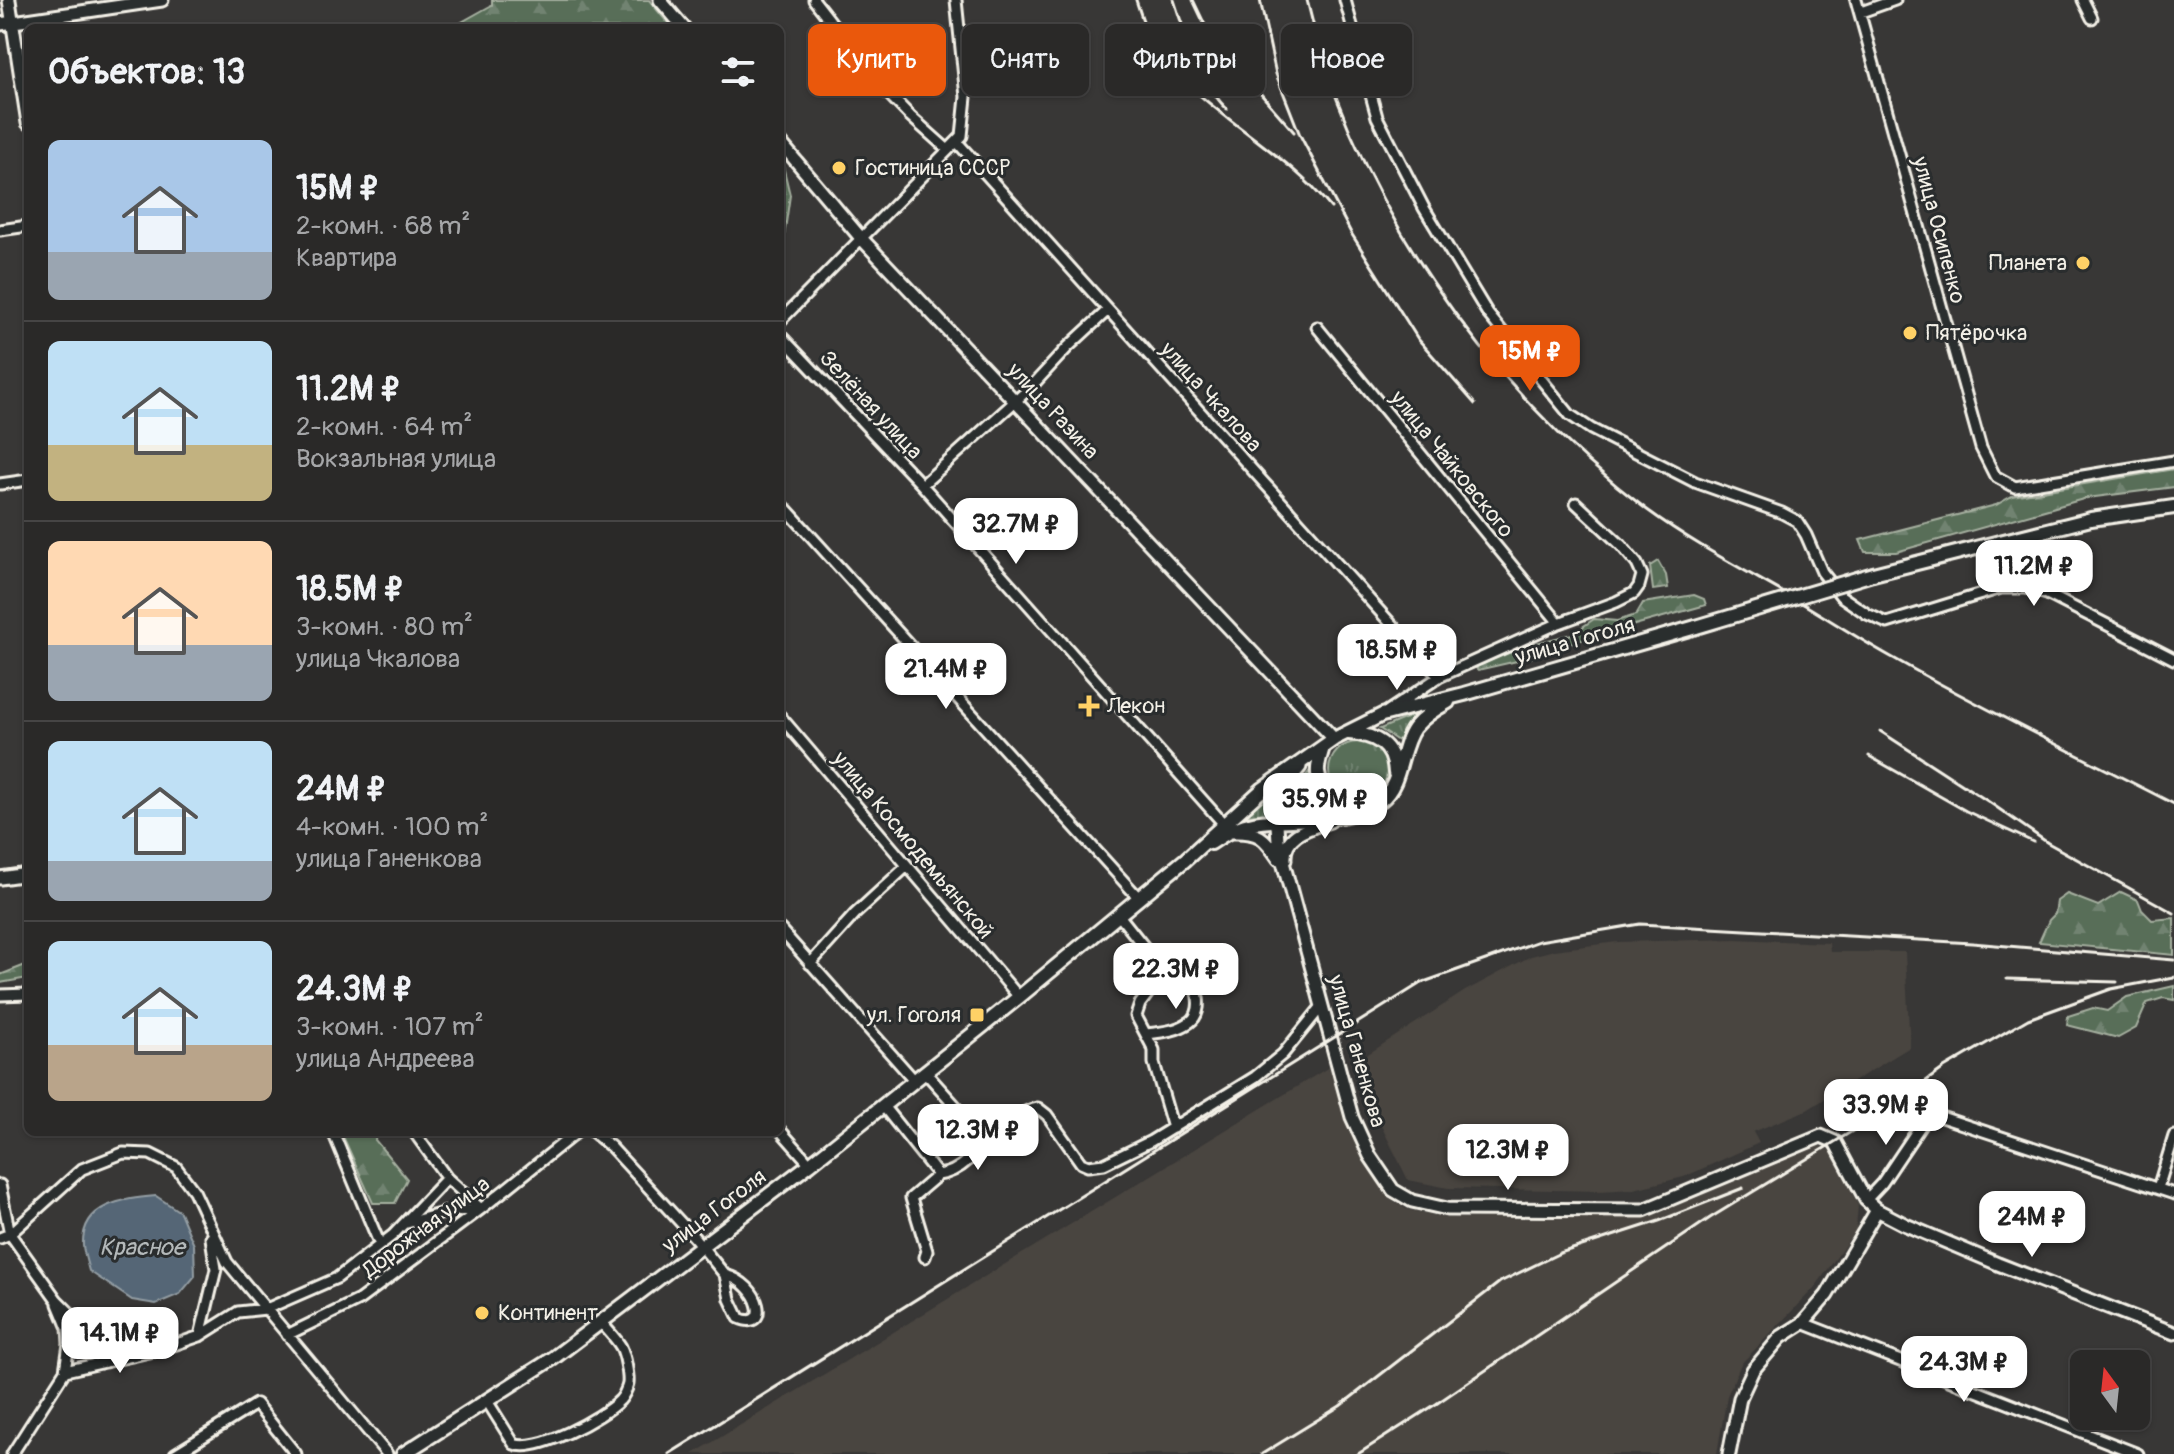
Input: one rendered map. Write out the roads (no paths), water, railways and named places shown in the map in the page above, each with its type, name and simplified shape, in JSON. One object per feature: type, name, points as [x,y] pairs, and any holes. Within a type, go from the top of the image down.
[{"type":"main road","name":"улица Гоголя","points":[[1464,694],[1873,574],[2091,519],[2174,507]]},
{"type":"main road","points":[[1225,828],[1263,789],[1340,736],[1382,715],[1464,694]]},
{"type":"main road","points":[[1225,828],[1357,812],[1379,802],[1394,782],[1414,729],[1428,714],[1464,694]]},
{"type":"main road","points":[[1340,736],[1372,736],[1384,745],[1392,755],[1396,769],[1394,782]]},
{"type":"main road","points":[[1323,747],[1318,774],[1322,787],[1331,798],[1357,808],[1379,802]]},
{"type":"main road","name":"улица Гоголя","points":[[403,1454],[552,1359],[810,1164],[1225,828]]},
{"type":"street","points":[[9,0],[24,96]]},
{"type":"street","points":[[0,24],[162,0]]},
{"type":"street","points":[[660,0],[681,24]]},
{"type":"street","points":[[814,0],[880,85],[948,150]]},
{"type":"street","points":[[784,317],[962,136],[966,97],[956,0]]},
{"type":"street","points":[[1345,0],[1377,117],[1424,208],[1488,314],[1570,415],[1591,429],[1695,482],[1797,521],[1822,572],[1841,596],[1887,623],[2001,588],[2026,588],[2047,594],[2174,659]]},
{"type":"street","name":"улица Осипенко","points":[[1856,0],[1981,448],[1995,476],[2015,487],[2174,461]]},
{"type":"street","points":[[1861,12],[1895,0]]},
{"type":"street","points":[[2083,0],[2092,18]]},
{"type":"street","name":"улица Чкалова","points":[[957,142],[1439,677]]},
{"type":"street","name":"улица Разина","points":[[784,147],[860,237],[1340,736]]},
{"type":"street","points":[[0,230],[24,227]]},
{"type":"street","points":[[922,485],[1016,401],[1108,310]]},
{"type":"street","name":"улица Чайковского","points":[[1317,327],[1559,623]]},
{"type":"street","name":"Зелёная улица","points":[[784,339],[922,485],[1225,828]]},
{"type":"street","points":[[0,484],[24,481]]},
{"type":"street","points":[[1382,715],[1439,677],[1634,593],[1642,575],[1637,564],[1576,503]]},
{"type":"street","points":[[784,506],[1138,897]]},
{"type":"street","name":"улица Космодемьянской","points":[[784,721],[1019,997]]},
{"type":"street","points":[[1277,821],[1279,801],[1285,786],[1308,757]]},
{"type":"street","points":[[1286,869],[1284,852],[1295,834],[1357,812]]},
{"type":"street","name":"улица Ганенкова","points":[[1277,821],[1276,835],[1352,1117],[1370,1156],[1393,1190],[1412,1201],[1447,1209],[1644,1210],[1821,1136],[1835,1142],[1866,1200],[1877,1210],[1998,1264],[2174,1333]]},
{"type":"street","points":[[1225,828],[1254,833],[1265,839],[1286,869]]},
{"type":"street","points":[[810,964],[855,914],[906,867]]},
{"type":"street","points":[[0,878],[24,875]]},
{"type":"street","points":[[1118,914],[1164,972]]},
{"type":"street","points":[[784,934],[920,1077],[979,1132],[988,1132],[1030,1109],[1038,1108],[1047,1115],[1081,1163],[1088,1166],[1104,1164],[1151,1141],[1255,1077],[1283,1054],[1322,1006]]},
{"type":"street","points":[[1147,1034],[1176,1030],[1194,1020],[1199,1005],[1196,990],[1186,973],[1172,968],[1164,972],[1140,1004],[1136,1016],[1154,1050],[1154,1063],[1173,1128]]},
{"type":"street","points":[[0,995],[24,994]]},
{"type":"street","points":[[883,1106],[938,1175]]},
{"type":"street","points":[[1866,1200],[1882,1183],[1929,1113],[2174,1194]]},
{"type":"street","points":[[925,1257],[927,1251],[911,1198],[938,1175],[958,1168],[984,1143],[988,1132]]},
{"type":"street","points":[[784,1135],[810,1164]]},
{"type":"street","points":[[335,1136],[380,1245]]},
{"type":"street","points":[[417,1136],[447,1178],[481,1209]]},
{"type":"street","name":"Дорожная улица","points":[[287,1335],[359,1300],[572,1136]]},
{"type":"street","points":[[598,1136],[725,1275],[730,1299],[739,1318],[752,1320],[759,1308],[750,1288],[725,1275]]},
{"type":"street","points":[[2158,1188],[2174,1136]]},
{"type":"street","points":[[5,1236],[82,1169],[123,1153],[150,1154],[176,1167],[194,1191],[227,1262],[387,1454]]},
{"type":"street","points":[[65,1371],[165,1348],[200,1336],[238,1312],[266,1309],[337,1278],[407,1223],[447,1178]]},
{"type":"street","points":[[0,1185],[5,1236],[79,1322],[137,1343],[165,1348]]},
{"type":"street","points":[[407,1223],[447,1212],[481,1209]]},
{"type":"street","points":[[1729,1454],[1740,1398],[1753,1370],[1781,1337],[1803,1323],[1827,1295],[1877,1210]]},
{"type":"street","points":[[200,1336],[216,1269],[210,1227]]},
{"type":"street","points":[[12,1454],[65,1371],[68,1328],[57,1300]]},
{"type":"street","points":[[487,1401],[514,1444],[520,1448],[534,1448],[597,1418],[622,1399],[628,1382],[622,1348],[601,1322]]},
{"type":"street","points":[[1803,1323],[2138,1454]]},
{"type":"street","points":[[175,1454],[256,1404],[296,1454]]},
{"type":"water","name":"Красное","points":[[156,1196],[180,1212],[194,1245],[195,1276],[180,1294],[156,1304],[132,1300],[89,1271],[83,1246],[84,1232],[97,1212],[118,1202]]},
{"type":"railway","points":[[1136,0],[1151,39],[1177,74],[1290,167],[1331,208]]},
{"type":"railway","points":[[1174,0],[1202,73],[1227,109]]},
{"type":"railway","points":[[1193,0],[1219,46],[1294,132]]},
{"type":"railway","points":[[1260,0],[1276,74],[1300,135],[1351,233],[1418,339],[1475,404]]},
{"type":"railway","points":[[1307,0],[1328,73],[1356,145],[1392,215],[1433,283],[1480,347],[1532,406],[1588,461],[1646,509],[1684,535],[1872,646],[1964,697],[2174,804]]},
{"type":"railway","points":[[1880,731],[2048,843],[2174,913]]},
{"type":"railway","points":[[1869,756],[1966,811],[2033,842]]},
{"type":"railway","points":[[669,1454],[1421,983],[1539,941],[1640,924],[1972,943],[2174,960]]},
{"type":"railway","points":[[1358,1454],[1710,1218],[1882,1113],[1944,1068],[2028,1019],[2111,989],[2174,977]]},
{"type":"railway","points":[[2007,979],[2117,982]]},
{"type":"railway","points":[[1262,1454],[1340,1406],[1500,1282],[1560,1253],[1659,1221],[1743,1188]]},
{"type":"place","name":"Гостиница СССР","points":[[839,168]]},
{"type":"place","name":"Планета","points":[[2083,263]]},
{"type":"place","name":"Пятёрочка","points":[[1910,333]]},
{"type":"place","name":"Лекон","points":[[1089,706]]},
{"type":"place","name":"ул. Гоголя","points":[[977,1015]]},
{"type":"place","name":"Континент","points":[[482,1313]]}]
